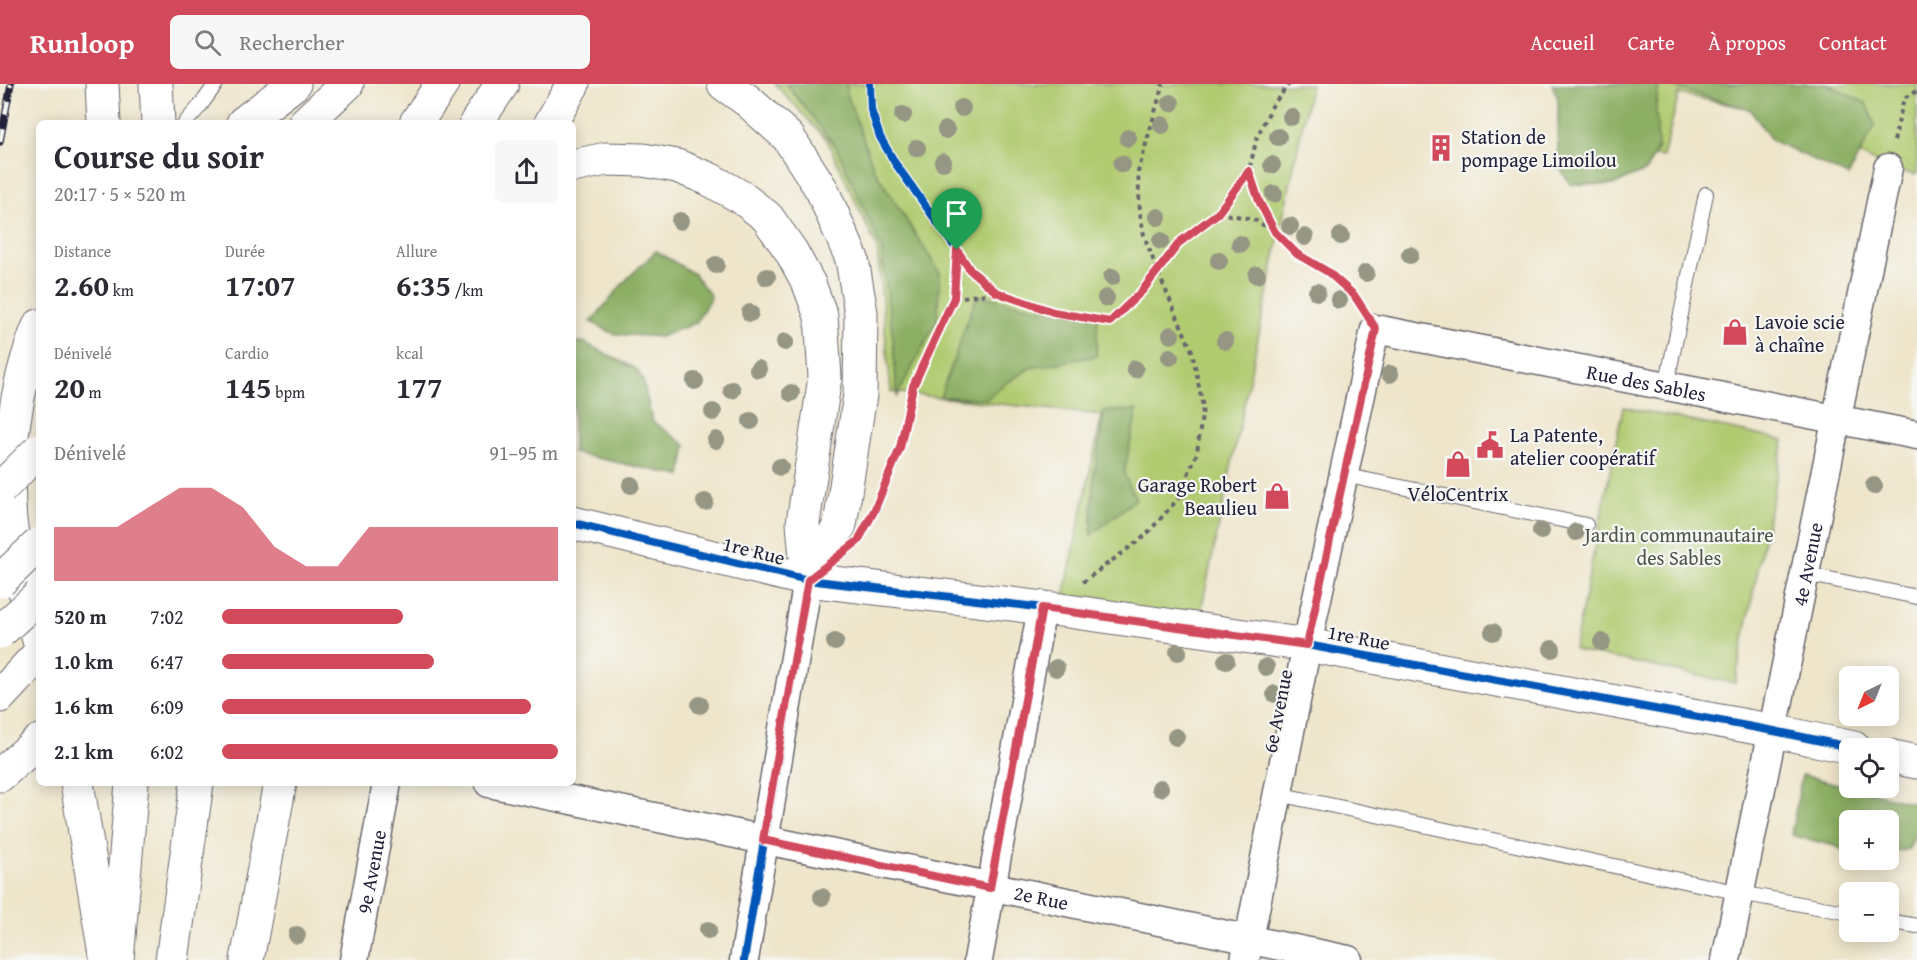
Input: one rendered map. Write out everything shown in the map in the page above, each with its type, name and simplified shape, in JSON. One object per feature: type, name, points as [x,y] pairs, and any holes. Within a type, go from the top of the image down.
[{"type":"main road","points":[[102,84],[104,120]]},
{"type":"main road","points":[[156,84],[158,120]]},
{"type":"main road","points":[[247,120],[294,84]]},
{"type":"main road","points":[[307,120],[347,84]]},
{"type":"main road","points":[[418,120],[442,84]]},
{"type":"main road","points":[[478,120],[502,84]]},
{"type":"main road","points":[[553,120],[573,84]]},
{"type":"main road","points":[[724,84],[748,101],[788,137],[822,190],[852,259],[861,313],[860,395],[840,525],[808,580]]},
{"type":"main road","points":[[576,165],[606,159],[643,160],[677,166],[709,179],[741,197],[767,217],[810,284],[821,316],[825,377],[803,523],[808,580]]},
{"type":"main road","points":[[36,333],[19,389],[26,443],[7,494],[11,531],[36,628]]},
{"type":"main road","points":[[0,489],[26,443]]},
{"type":"main road","name":"1re Rue","points":[[576,524],[808,580],[1052,609],[1307,645],[1839,745]]},
{"type":"main road","points":[[0,581],[36,547]]},
{"type":"main road","points":[[0,632],[36,599]]},
{"type":"main road","points":[[0,696],[36,657]]},
{"type":"main road","points":[[0,775],[36,744]]},
{"type":"main road","points":[[1899,758],[1917,762]]},
{"type":"main road","points":[[77,786],[106,960]]},
{"type":"main road","points":[[117,960],[132,786]]},
{"type":"main road","points":[[172,960],[197,786]]},
{"type":"main road","points":[[247,960],[279,786]]},
{"type":"street","name":"4e Avenue","points":[[1726,960],[1774,731],[1834,418],[1888,168]]},
{"type":"street","name":"Rue des Sables","points":[[1376,329],[1917,435]]},
{"type":"street","name":"6e Avenue","points":[[1247,950],[1307,645],[1376,329]]},
{"type":"street","points":[[744,960],[808,580]]},
{"type":"street","points":[[978,960],[990,888],[1052,609]]},
{"type":"street","name":"9e Avenue","points":[[354,960],[386,786]]},
{"type":"street","name":"2e Rue","points":[[503,786],[990,888],[1247,950],[1348,960]]},
{"type":"lane","points":[[187,120],[216,84]]},
{"type":"lane","points":[[1666,386],[1706,194]]},
{"type":"lane","points":[[1343,475],[1586,525]]},
{"type":"lane","points":[[1805,574],[1917,597]]},
{"type":"lane","points":[[1278,794],[1740,893],[1839,911]]},
{"type":"lane","points":[[1899,923],[1917,926]]},
{"type":"path","points":[[1052,609],[1079,585],[1145,536],[1178,499],[1197,453],[1203,407],[1192,351],[1157,270],[1144,235],[1140,213],[1138,172],[1163,84]]},
{"type":"path","points":[[950,240],[970,270],[996,292],[1053,312],[1110,322],[1142,291],[1180,242],[1218,213],[1249,171],[1257,137],[1272,106],[1290,84]]},
{"type":"path","points":[[1888,168],[1904,98],[1917,91]]},
{"type":"path","points":[[1896,94],[1917,103]]},
{"type":"path","points":[[1249,171],[1259,201],[1275,232]]},
{"type":"path","points":[[1218,213],[1253,219],[1275,232],[1297,254],[1328,272],[1354,295],[1376,329]]},
{"type":"path","points":[[956,269],[957,250]]},
{"type":"path","points":[[949,308],[954,298],[954,289]]},
{"type":"path","points":[[954,298],[996,292]]},
{"type":"green space","points":[[775,84],[1311,84],[1197,630],[1061,610],[1102,415],[891,392],[877,248],[827,140]]},
{"type":"green space","points":[[786,84],[847,84],[847,94],[874,169],[940,273],[937,321],[897,396],[893,339],[881,247],[836,147]]},
{"type":"green space","points":[[1552,84],[1659,84],[1656,106],[1658,147],[1646,171],[1612,185],[1570,184],[1558,165],[1558,99]]},
{"type":"green space","points":[[1562,84],[1917,84],[1917,175],[1888,168],[1779,115],[1679,94],[1663,157],[1568,137]]},
{"type":"green space","points":[[1663,84],[1826,84],[1866,103],[1875,125],[1848,176],[1771,140],[1751,110]]},
{"type":"green space","points":[[656,251],[694,274],[711,296],[696,323],[660,337],[614,334],[591,322],[625,281]]},
{"type":"green space","points":[[977,295],[1098,317],[1096,356],[1030,368],[1000,387],[987,399],[940,397]]},
{"type":"green space","points":[[576,342],[583,342],[636,369],[643,380],[652,421],[686,445],[681,476],[576,454]]},
{"type":"green space","name":"Jardin communautaire des Sables","points":[[1623,407],[1784,440],[1735,683],[1574,650]]},
{"type":"green space","points":[[1137,410],[1124,474],[1136,499],[1091,535],[1094,476],[1104,411]]},
{"type":"green space","points":[[1802,775],[1839,784],[1839,798],[1893,798],[1917,804],[1917,830],[1909,849],[1899,851],[1899,810],[1839,810],[1839,848],[1791,835]]},
{"type":"railway","points":[[0,142],[11,84]]},
{"type":"cycle path","points":[[808,580],[858,541],[875,511],[900,448],[913,386],[954,298],[957,250],[895,163],[880,137],[871,110],[870,84]]},
{"type":"cycle path","points":[[576,524],[808,580],[1061,610],[1307,645],[1839,745]]},
{"type":"cycle path","points":[[744,960],[808,580]]},
{"type":"place","name":"Station de pompage Limoilou","points":[[1441,148]]},
{"type":"place","name":"Lavoie scie à chaîne","points":[[1735,332]]},
{"type":"place","name":"La Patente, atelier coopératif","points":[[1490,445]]},
{"type":"place","name":"VéloCentrix","points":[[1458,464]]},
{"type":"place","name":"Garage Robert Beaulieu","points":[[1277,496]]},
{"type":"route","points":[[1249,171],[1259,201],[1275,232],[1297,254],[1328,272],[1354,295],[1376,329],[1307,645],[1042,608],[990,888],[763,840],[808,580],[858,541],[874,511],[900,448],[913,386],[954,298],[957,250],[970,270],[996,292],[1053,312],[1110,322],[1142,291],[1180,242],[1218,213],[1249,171]]}]
